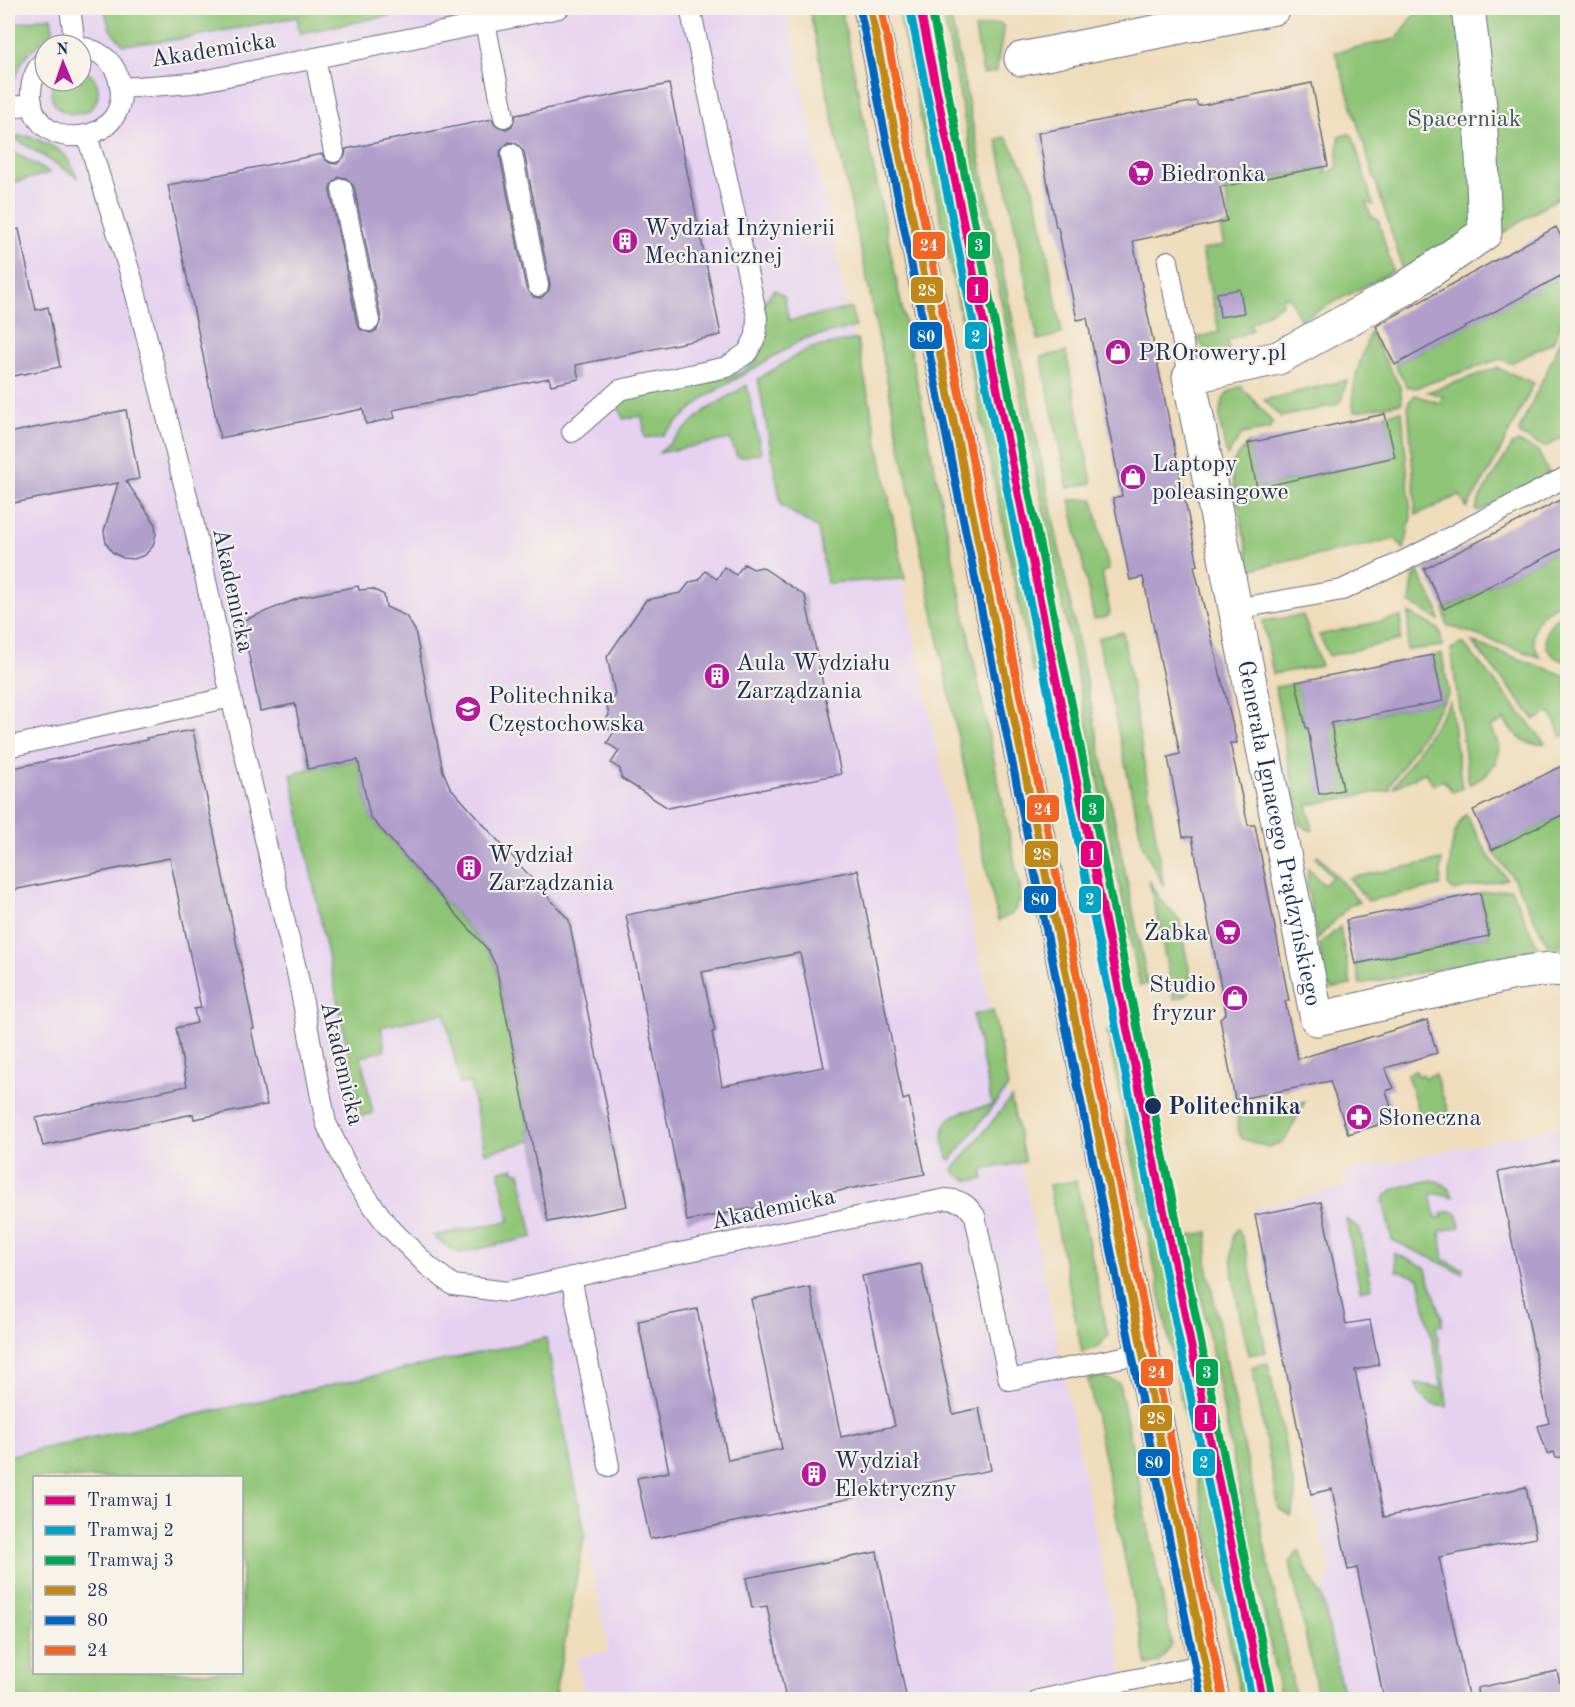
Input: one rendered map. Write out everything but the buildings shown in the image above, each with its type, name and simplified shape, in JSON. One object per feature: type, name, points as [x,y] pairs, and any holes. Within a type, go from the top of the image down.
[{"type":"main road","points":[[870,8],[1213,1700]]},
{"type":"main road","points":[[1021,59],[1274,8]]},
{"type":"main road","points":[[1189,377],[1278,358],[1404,289],[1485,233],[1480,106],[1468,8]]},
{"type":"main road","name":"Generała Ignacego Prądzyńskiego","points":[[1189,377],[1317,1019],[1511,974],[1550,969],[1568,970]]},
{"type":"lane","points":[[70,8],[73,33]]},
{"type":"lane","name":"Akademicka","points":[[121,88],[193,83],[559,8]]},
{"type":"lane","points":[[572,432],[620,390],[727,368],[748,352],[756,336],[757,317],[690,8]]},
{"type":"lane","points":[[485,23],[504,117]]},
{"type":"lane","points":[[33,80],[32,102],[37,115],[46,126],[58,134],[72,137],[87,136],[99,131],[116,113],[121,88],[110,61],[93,51]]},
{"type":"lane","points":[[315,58],[334,152]]},
{"type":"lane","points":[[8,110],[32,102]]},
{"type":"lane","name":"Akademicka","points":[[87,136],[132,279],[192,516],[231,697],[298,977],[326,1124],[352,1177],[387,1226],[428,1266],[453,1285],[507,1292],[946,1198],[955,1199],[970,1207],[975,1216],[1009,1380],[1143,1353]]},
{"type":"lane","points":[[512,154],[538,286]]},
{"type":"lane","points":[[342,189],[369,321]]},
{"type":"lane","points":[[1168,261],[1189,377]]},
{"type":"lane","points":[[1235,609],[1342,590],[1414,556],[1568,476]]},
{"type":"lane","points":[[8,747],[231,697]]},
{"type":"lane","points":[[571,1278],[609,1466]]},
{"type":"lane","points":[[1039,1700],[1206,1664]]},
{"type":"shaded area","name":"Politechnika Częstochowska","points":[[8,8],[786,8],[1128,1699],[586,1699],[576,1658],[609,1651],[546,1338],[8,1456]]},
{"type":"shaded area","points":[[1567,1125],[1567,1699],[1341,1699],[1322,1596],[1331,1573],[1311,1494],[1253,1209],[1346,1187],[1344,1173]]},
{"type":"green space","points":[[104,8],[428,8],[300,33],[297,17],[180,39],[123,45],[110,29]]},
{"type":"green space","points":[[809,8],[841,8],[1022,898],[1012,914],[998,921],[960,748],[866,274]]},
{"type":"green space","points":[[898,8],[913,8],[1047,671],[1033,673]]},
{"type":"green space","points":[[942,8],[949,8],[1145,970],[1147,984],[1140,986]]},
{"type":"green space","points":[[970,8],[1007,8],[1005,12],[972,18]]},
{"type":"green space","name":"Spacerniak","points":[[1420,8],[1567,8],[1567,192],[1410,292],[1335,52],[1396,39]]},
{"type":"green space","points":[[51,17],[54,33],[33,33],[33,50],[23,60],[15,77],[8,85],[8,71],[13,63],[8,25]]},
{"type":"green space","points":[[1000,23],[1004,27],[996,72],[983,74],[975,29]]},
{"type":"green space","points":[[93,77],[98,89],[96,101],[90,109],[81,113],[62,110],[55,104],[51,94],[93,93]]},
{"type":"green space","points":[[1350,134],[1353,137],[1373,205],[1366,202],[1371,216],[1378,220],[1393,271],[1300,320],[1290,298],[1284,296],[1282,304],[1250,324],[1252,330],[1227,341],[1230,352],[1215,353],[1203,347],[1197,338],[1219,332],[1202,250],[1224,245],[1220,227],[1232,224],[1224,187],[1328,166],[1324,173],[1335,170],[1339,136]]},
{"type":"green space","points":[[9,135],[33,137],[57,149],[66,156],[77,177]]},
{"type":"green space","points":[[1004,137],[1008,140],[1030,179],[1040,215],[1062,334],[1038,340],[997,139]]},
{"type":"green space","points":[[8,149],[50,173],[8,184]]},
{"type":"green space","points":[[1567,272],[1567,309],[1553,342],[1511,363],[1500,359],[1415,388],[1407,386],[1395,365]]},
{"type":"green space","points":[[774,289],[784,296],[789,321],[851,308],[856,327],[803,339],[705,397],[663,435],[645,438],[642,416],[623,419],[622,413],[616,407],[628,397],[732,376],[742,372],[755,361],[767,334],[764,302]]},
{"type":"green space","points":[[1567,327],[1567,434],[1545,447],[1520,435],[1519,430]]},
{"type":"green space","points":[[1370,332],[1400,387],[1402,403],[1354,412],[1355,382]]},
{"type":"green space","points":[[857,339],[905,579],[827,583],[818,529],[781,505],[758,379],[807,349]]},
{"type":"green space","points":[[1066,352],[1092,483],[1068,488],[1041,357]]},
{"type":"green space","points":[[1497,368],[1534,383],[1492,467],[1467,508],[1459,495],[1416,515],[1408,403],[1415,395],[1440,403],[1443,396],[1428,392]]},
{"type":"green space","points":[[1347,380],[1341,401],[1335,405],[1281,417],[1264,400]]},
{"type":"green space","points":[[747,385],[761,453],[737,456],[730,439],[659,453],[706,410]]},
{"type":"green space","points":[[1241,386],[1273,423],[1269,429],[1242,434],[1227,456],[1220,423],[1221,406],[1228,393]]},
{"type":"green space","points":[[1402,411],[1411,517],[1404,550],[1396,539],[1251,569],[1230,466],[1248,443],[1258,488],[1394,457],[1385,414]]},
{"type":"green space","points":[[1518,442],[1538,451],[1549,474],[1480,511],[1475,510],[1513,444]]},
{"type":"green space","points":[[1093,499],[1109,570],[1102,572],[1110,613],[1107,617],[1094,619],[1070,500]]},
{"type":"green space","points":[[1567,546],[1567,602],[1549,609],[1537,622],[1534,638],[1540,657],[1447,625],[1444,609]]},
{"type":"green space","points":[[1418,572],[1438,610],[1439,620],[1410,603],[1413,579]]},
{"type":"green space","points":[[1409,613],[1440,630],[1442,646],[1407,650]]},
{"type":"green space","points":[[1568,614],[1567,662],[1551,653],[1546,638],[1551,624]]},
{"type":"green space","points":[[1303,615],[1321,666],[1273,674],[1263,621]]},
{"type":"green space","points":[[1401,617],[1400,640],[1329,656],[1319,635]]},
{"type":"green space","points":[[1123,632],[1164,887],[1143,846],[1098,638]]},
{"type":"green space","points":[[1472,642],[1567,676],[1567,734],[1562,737],[1550,712],[1535,720]]},
{"type":"green space","points":[[1463,643],[1545,743],[1526,742],[1516,735],[1504,720],[1490,727],[1499,751],[1495,764],[1486,774],[1469,784],[1451,649]]},
{"type":"green space","points":[[1442,654],[1449,693],[1389,790],[1307,805],[1313,830],[1300,824],[1275,687],[1297,683],[1306,728],[1442,701],[1433,656]]},
{"type":"green space","points":[[1450,702],[1462,788],[1453,792],[1443,780],[1433,785],[1426,772],[1393,788]]},
{"type":"green space","points":[[358,760],[370,817],[488,950],[496,966],[531,1141],[485,1153],[470,1083],[460,1084],[445,1013],[381,1027],[385,1050],[361,1057],[373,1113],[361,1116],[291,775],[308,769]]},
{"type":"green space","points":[[1567,812],[1567,948],[1549,947],[1514,879],[1492,850]]},
{"type":"green space","points":[[1466,814],[1488,855],[1507,879],[1454,891],[1448,885],[1452,847],[1456,829]]},
{"type":"green space","points":[[1318,855],[1359,902],[1351,904],[1317,939],[1307,886],[1308,868],[1324,885],[1332,877],[1316,857]]},
{"type":"green space","points":[[1442,860],[1440,886],[1368,901],[1349,878]]},
{"type":"green space","points":[[1149,880],[1159,899],[1179,919],[1191,979],[1190,990],[1185,996],[1174,999]]},
{"type":"green space","points":[[1511,889],[1539,950],[1360,984],[1355,964],[1489,936],[1480,893]]},
{"type":"green space","points":[[1340,927],[1351,985],[1331,989],[1325,980],[1319,945]]},
{"type":"green space","points":[[993,1010],[1008,1087],[951,1160],[948,1158],[943,1137],[944,1126],[948,1120],[961,1112],[992,1105],[973,1015]]},
{"type":"green space","points":[[1118,1028],[1257,1699],[1241,1699],[1107,1030]]},
{"type":"green space","points":[[1416,1071],[1418,1076],[1423,1074],[1424,1078],[1435,1074],[1449,1114],[1427,1120],[1425,1116],[1420,1117],[1407,1074]]},
{"type":"green space","points":[[1011,1098],[1025,1162],[982,1170],[984,1179],[963,1178],[953,1170]]},
{"type":"green space","points":[[1305,1102],[1284,1142],[1268,1147],[1242,1139],[1237,1129],[1238,1113]]},
{"type":"green space","points":[[514,1168],[514,1172],[520,1172],[533,1237],[460,1253],[433,1236],[509,1221],[499,1171]]},
{"type":"green space","points":[[1432,1180],[1445,1185],[1453,1197],[1431,1193],[1436,1218],[1442,1218],[1442,1213],[1450,1211],[1458,1214],[1460,1227],[1440,1231],[1444,1260],[1464,1269],[1462,1273],[1392,1240],[1383,1200],[1386,1195],[1398,1188]]},
{"type":"green space","points":[[1076,1181],[1108,1336],[1096,1348],[1082,1352],[1049,1185]]},
{"type":"green space","points":[[1346,1219],[1360,1229],[1371,1289],[1360,1290]]},
{"type":"green space","points":[[1238,1229],[1246,1249],[1266,1352],[1249,1355],[1232,1270],[1233,1238]]},
{"type":"green space","points":[[1208,1232],[1207,1266],[1296,1699],[1281,1699],[1189,1236]]},
{"type":"green space","points":[[1394,1253],[1425,1267],[1442,1317],[1442,1325],[1436,1326],[1440,1354],[1443,1356],[1447,1407],[1427,1400],[1415,1383],[1442,1388],[1419,1278],[1397,1271]]},
{"type":"green space","points":[[546,1338],[585,1534],[554,1699],[8,1699],[8,1456]]},
{"type":"green space","points":[[1268,1363],[1296,1497],[1291,1516],[1279,1509],[1252,1367]]},
{"type":"green space","points":[[1102,1377],[1119,1383],[1172,1645],[1159,1662],[1147,1666],[1088,1379]]},
{"type":"green space","points":[[1299,1551],[1310,1577],[1322,1596],[1344,1699],[1319,1699],[1290,1562]]},
{"type":"tram line","name":"1","points":[[920,8],[1263,1700]]},
{"type":"tram line","name":"3","points":[[931,8],[1273,1698]]},
{"type":"tram line","name":"2","points":[[910,10],[1252,1700]]},
{"type":"transit line","name":"28","points":[[870,8],[1213,1700]]},
{"type":"transit line","name":"24","points":[[881,8],[1223,1698]]},
{"type":"transit line","name":"80","points":[[860,10],[1202,1700]]},
{"type":"place","name":"Biedronka","points":[[1141,173]]},
{"type":"place","name":"Wydział Inżynierii Mechanicznej","points":[[625,241]]},
{"type":"place","name":"PROrowery.pl","points":[[1118,352]]},
{"type":"place","name":"Laptopy poleasingowe","points":[[1133,477]]},
{"type":"place","name":"Aula Wydziału Zarządzania","points":[[717,676]]},
{"type":"place","name":"Politechnika Częstochowska","points":[[468,709]]},
{"type":"place","name":"Wydział Zarządzania","points":[[469,868]]},
{"type":"place","name":"Żabka","points":[[1228,932]]},
{"type":"place","name":"Studio fryzur","points":[[1235,998]]},
{"type":"place","name":"Politechnika","points":[[1153,1106]]},
{"type":"place","name":"Słoneczna","points":[[1359,1117]]},
{"type":"place","name":"Wydział Elektryczny","points":[[814,1474]]}]
